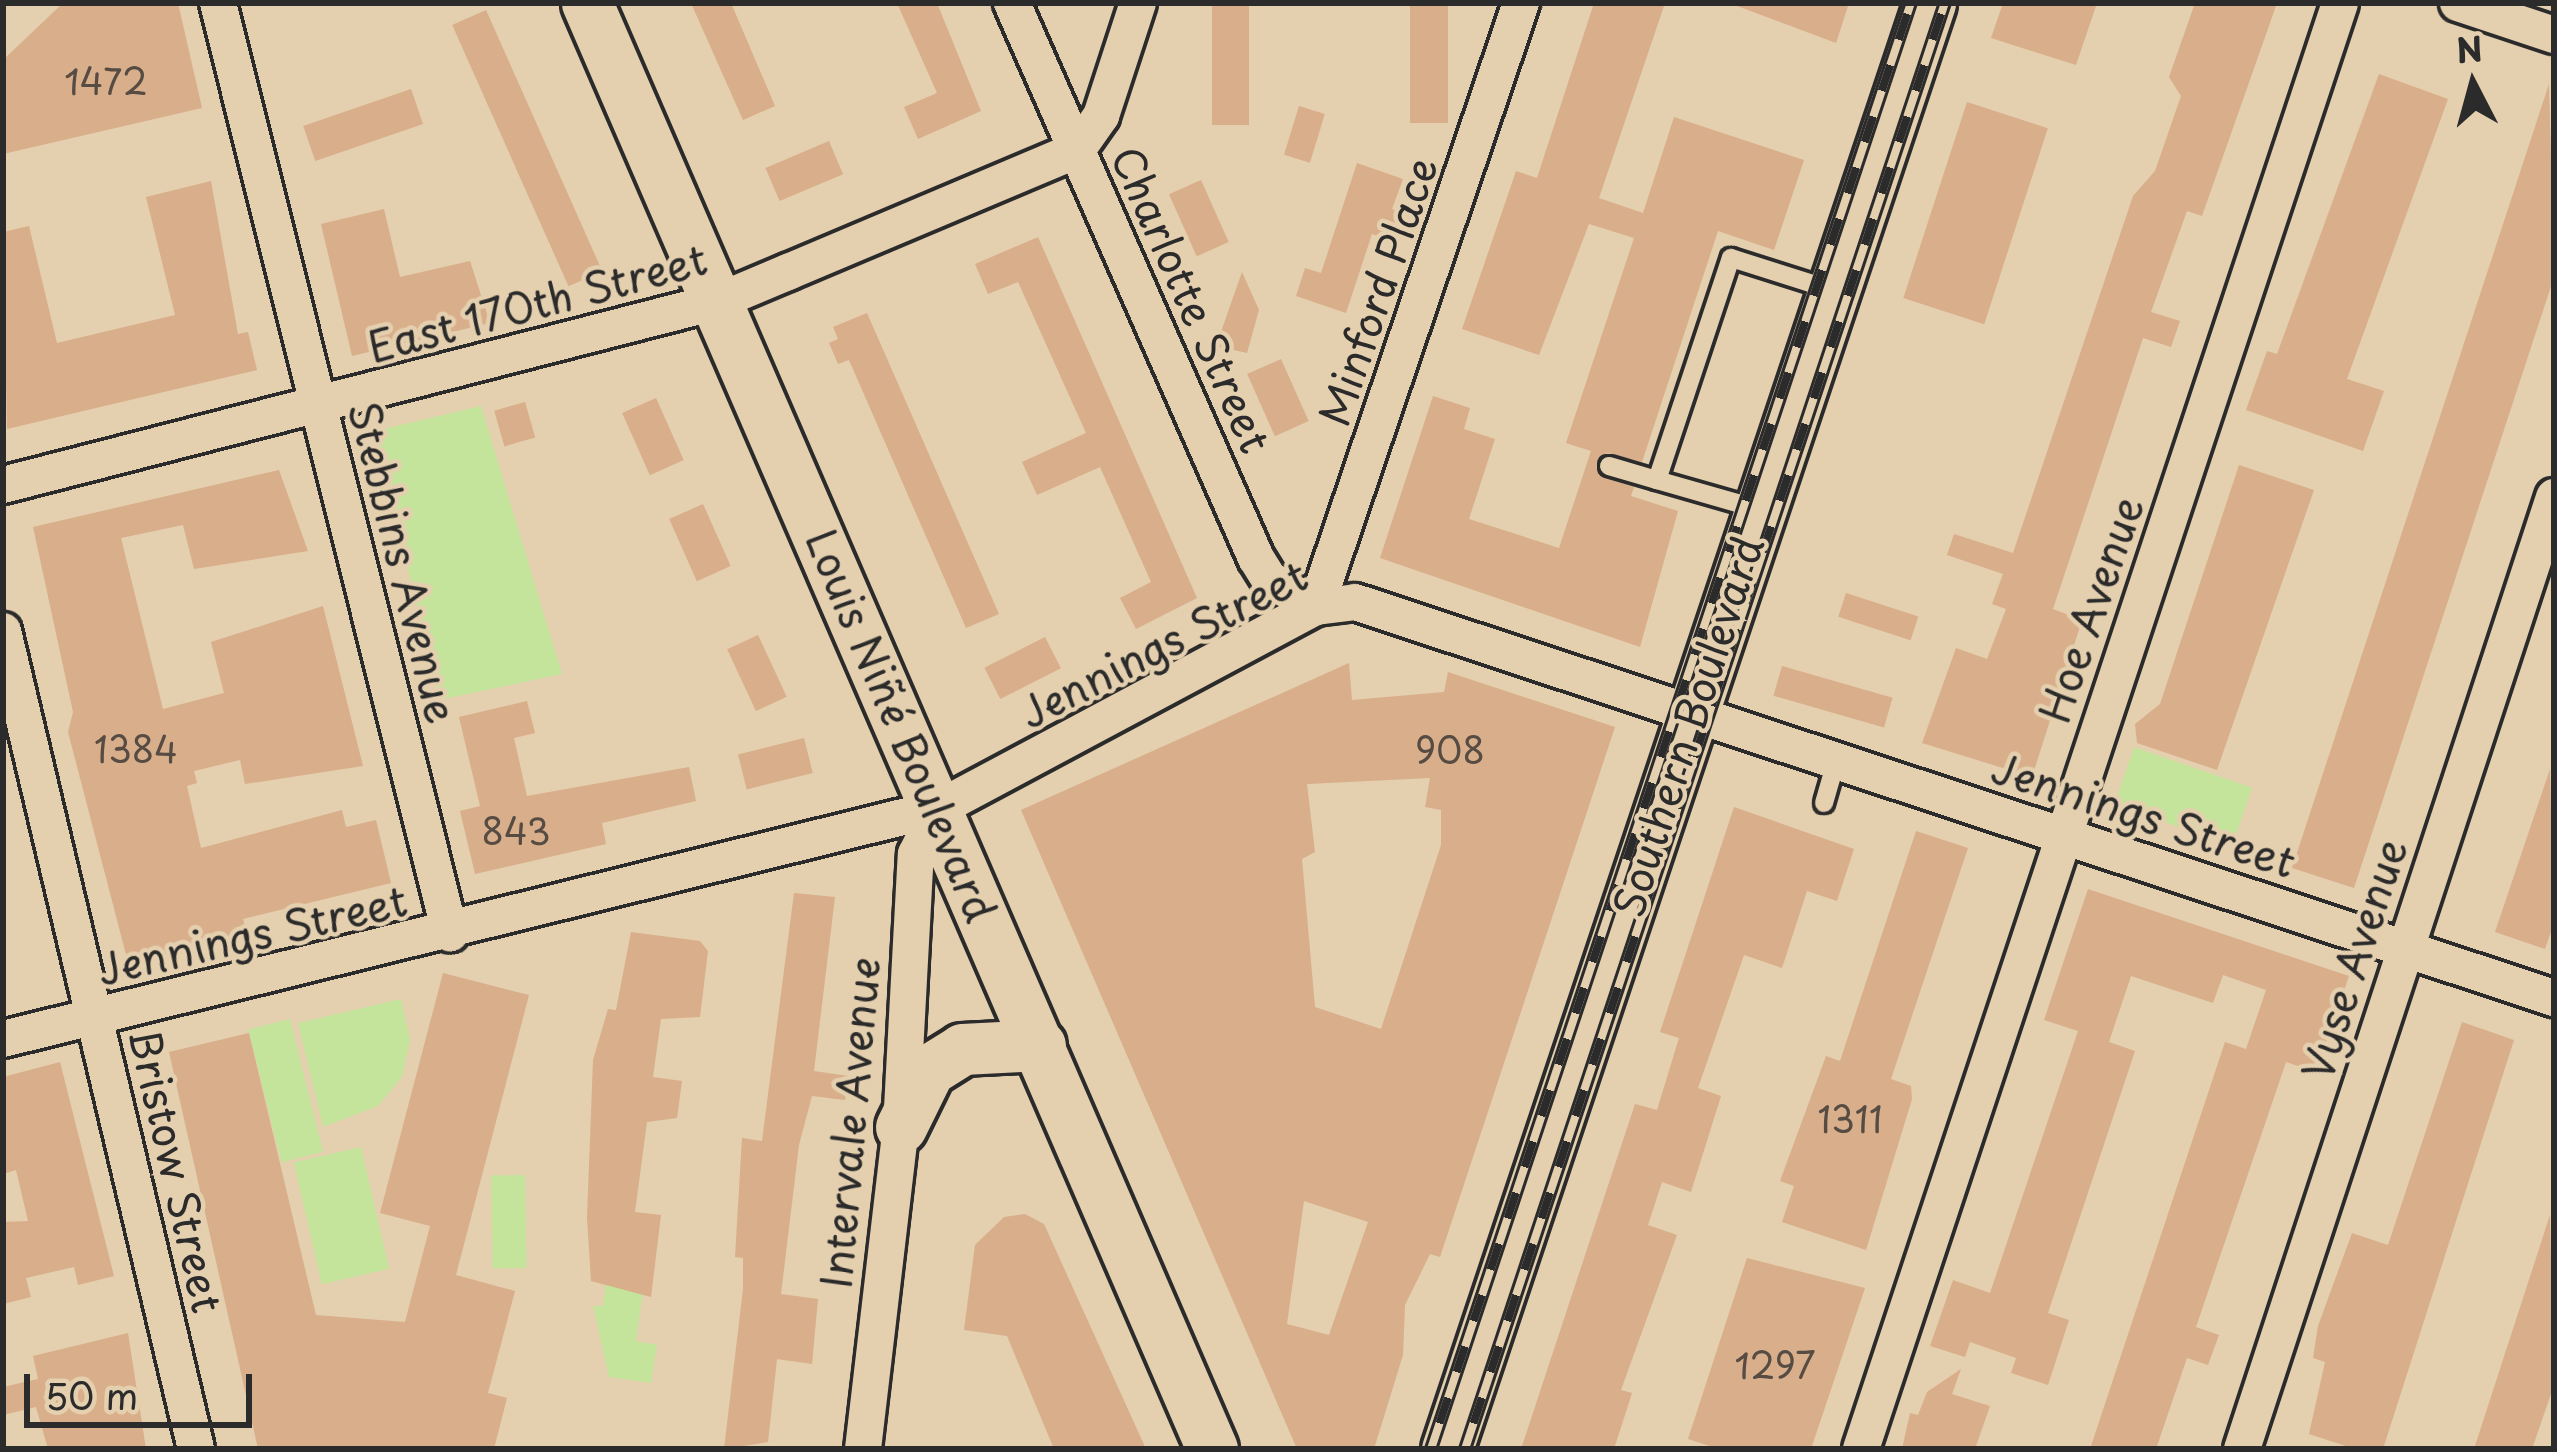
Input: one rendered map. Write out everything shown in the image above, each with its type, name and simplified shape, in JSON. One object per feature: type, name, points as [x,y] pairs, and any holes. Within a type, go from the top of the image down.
[{"type":"street","name":"Stebbins Avenue","points":[[218,3],[450,933]]},
{"type":"street","name":"Louis Niñé Boulevard","points":[[587,3],[939,808],[1212,1449]]},
{"type":"street","name":"Charlotte Street","points":[[1012,3],[1256,558],[1269,579],[1316,607]]},
{"type":"street","points":[[1077,149],[1101,116],[1138,3]]},
{"type":"street","name":"Minford Place","points":[[1316,607],[1521,3]]},
{"type":"street","name":"Southern Boulevard","points":[[1447,1449],[1930,3]]},
{"type":"street","name":"Hoe Avenue","points":[[1861,1449],[2341,3]]},
{"type":"street","points":[[2458,3],[2554,34]]},
{"type":"street","name":"East 170th Street","points":[[3,485],[320,409],[719,302],[1077,149]]},
{"type":"street","name":"Vyse Avenue","points":[[2242,1449],[2554,497]]},
{"type":"street","name":"Jennings Street","points":[[3,1039],[450,933],[939,808],[1316,607],[1355,602],[2554,998]]},
{"type":"street","name":"Bristow Street","points":[[3,631],[196,1449]]},
{"type":"street","name":"Intervale Avenue","points":[[863,1449],[901,1127],[916,854],[939,808]]},
{"type":"street","points":[[901,1127],[929,1070],[962,1049],[1040,1046]]},
{"type":"lane","points":[[1657,479],[1731,259],[1834,290]]},
{"type":"lane","points":[[1609,466],[1758,509]]},
{"type":"lane","points":[[1824,802],[1837,758]]},
{"type":"green space","points":[[481,406],[562,674],[439,700],[375,431]]},
{"type":"green space","points":[[2134,747],[2252,788],[2232,845],[2114,805]]},
{"type":"green space","points":[[401,999],[410,1040],[402,1077],[378,1106],[323,1127],[298,1023]]},
{"type":"green space","points":[[290,1019],[323,1152],[281,1162],[248,1029]]},
{"type":"green space","points":[[361,1147],[389,1269],[322,1284],[294,1163]]},
{"type":"green space","points":[[525,1175],[527,1268],[493,1269],[491,1176]]},
{"type":"green space","points":[[606,1285],[643,1291],[636,1341],[657,1345],[651,1383],[609,1377],[593,1306],[603,1306]]},
{"type":"building","points":[[63,3],[178,3],[202,108],[3,154],[3,60]]},
{"type":"building","points":[[691,3],[731,3],[775,106],[743,120]]},
{"type":"building","points":[[897,3],[937,3],[981,111],[918,139],[904,107],[937,93]]},
{"type":"building","points":[[1212,3],[1249,3],[1249,125],[1212,125]]},
{"type":"building","points":[[1410,3],[1448,3],[1448,123],[1410,123]]},
{"type":"building","points":[[1594,3],[1665,3],[1599,198],[1643,213],[1674,117],[1804,160],[1774,250],[1718,231],[1642,462],[1607,453],[1597,461],[1600,476],[1634,487],[1631,496],[1678,511],[1640,647],[1380,558],[1433,396],[1470,408],[1464,429],[1495,439],[1469,519],[1559,548],[1591,451],[1566,443],[1634,238],[1589,224],[1539,355],[1462,329],[1516,171],[1537,178]]},
{"type":"building","points":[[1729,3],[1849,3],[1836,43]]},
{"type":"building","points":[[2003,3],[2097,3],[2076,65],[1991,38]]},
{"type":"building","points":[[2195,3],[2277,3],[2202,216],[2187,211],[2151,312],[2180,321],[2171,347],[2143,338],[2053,609],[2082,620],[2032,777],[1922,743],[1956,648],[1987,659],[2006,609],[1992,604],[2003,574],[1947,555],[1954,534],[2013,553],[2133,196],[2155,171],[2181,96],[2169,77]]},
{"type":"building","points":[[486,10],[602,271],[569,286],[452,25]]},
{"type":"building","points":[[2379,74],[2448,99],[2347,379],[2384,391],[2363,451],[2246,410],[2267,351],[2277,354]]},
{"type":"building","points":[[2549,84],[2554,277],[2354,888],[2292,868]]},
{"type":"building","points":[[411,89],[423,124],[315,161],[303,126]]},
{"type":"building","points":[[1967,102],[2048,128],[1984,324],[1903,298]]},
{"type":"building","points":[[1299,106],[1325,114],[1310,163],[1284,155]]},
{"type":"building","points":[[829,141],[843,174],[780,201],[765,168]]},
{"type":"building","points":[[1357,163],[1403,179],[1392,209],[1404,213],[1395,242],[1372,234],[1346,313],[1296,296],[1305,268],[1321,273]]},
{"type":"building","points":[[1201,180],[1229,242],[1197,256],[1169,194]]},
{"type":"building","points":[[211,181],[238,334],[248,332],[257,370],[7,429],[3,232],[29,226],[57,343],[175,315],[146,197]]},
{"type":"building","points":[[384,209],[400,277],[470,261],[490,323],[352,356],[321,224]]},
{"type":"building","points":[[1038,237],[1197,598],[1136,629],[1120,598],[1151,582],[1100,467],[1037,495],[1022,462],[1086,433],[1018,282],[988,294],[975,264]]},
{"type":"building","points":[[1242,272],[1259,310],[1247,353],[1216,346]]},
{"type":"building","points":[[867,313],[999,614],[966,628],[849,360],[838,364],[829,343],[838,339],[833,327]]},
{"type":"building","points":[[1281,359],[1309,421],[1275,436],[1247,374]]},
{"type":"building","points":[[656,398],[684,460],[650,475],[622,413]]},
{"type":"building","points":[[525,402],[535,438],[504,446],[494,411]]},
{"type":"building","points":[[2239,465],[2314,490],[2217,770],[2137,743],[2135,724],[2160,704]]},
{"type":"building","points":[[279,470],[308,551],[194,569],[183,525],[121,538],[163,709],[224,693],[211,642],[323,606],[363,766],[245,784],[240,760],[194,771],[197,783],[187,786],[201,848],[342,810],[346,827],[376,820],[391,883],[243,919],[248,938],[129,966],[68,732],[73,712],[33,527]]},
{"type":"building","points":[[703,504],[731,566],[697,581],[669,519]]},
{"type":"building","points":[[1846,593],[1918,616],[1911,640],[1838,617]]},
{"type":"building","points":[[758,635],[787,697],[756,711],[727,649]]},
{"type":"building","points":[[1045,637],[1061,668],[1000,699],[984,668]]},
{"type":"building","points":[[1349,663],[1352,700],[1444,692],[1448,672],[1615,727],[1440,1257],[1430,1254],[1405,1305],[1403,1355],[1374,1449],[1297,1449],[1021,810]],"holes":[[[1430,778],[1425,807],[1441,810],[1441,845],[1381,1029],[1315,1007],[1302,859],[1315,852],[1307,784]],[[1304,1201],[1368,1222],[1329,1335],[1287,1324]]]},
{"type":"building","points":[[1782,666],[1893,698],[1884,727],[1773,696]]},
{"type":"building","points":[[527,701],[535,733],[514,738],[527,796],[689,767],[696,801],[602,823],[606,844],[475,874],[460,811],[480,806],[459,717]]},
{"type":"building","points":[[804,738],[813,773],[747,789],[738,754]]},
{"type":"building","points":[[2550,769],[2554,923],[2545,949],[2495,932]]},
{"type":"building","points":[[1734,807],[1854,849],[1837,901],[1807,891],[1782,968],[1744,955],[1698,1088],[1721,1096],[1691,1192],[1662,1182],[1648,1225],[1677,1235],[1621,1390],[1632,1393],[1614,1449],[1521,1449],[1635,1104],[1657,1110],[1679,1038],[1660,1032]]},
{"type":"building","points":[[1916,831],[1968,848],[1891,1079],[1911,1086],[1912,1099],[1866,1250],[1782,1222],[1794,1186],[1780,1181],[1826,1056],[1840,1061]]},
{"type":"building","points":[[2088,889],[2349,976],[2316,1072],[2286,1062],[2196,1327],[2219,1335],[2208,1365],[2187,1358],[2156,1449],[2090,1449],[2225,1042],[2246,1049],[2266,990],[2223,975],[2213,1003],[2131,976],[2109,1042],[2135,1051],[2048,1313],[2069,1320],[2048,1385],[2011,1373],[2016,1358],[1970,1342],[1965,1357],[1930,1346],[1953,1280],[1990,1293],[2078,1031],[2044,1020]]},
{"type":"building","points":[[794,893],[835,897],[814,1071],[848,1076],[845,1100],[812,1096],[799,1145],[781,1294],[818,1299],[812,1364],[777,1359],[768,1442],[724,1449],[743,1289],[743,1258],[735,1257],[742,1138],[762,1141]]},
{"type":"building","points":[[631,932],[700,941],[708,951],[700,1017],[661,1019],[653,1077],[682,1081],[677,1118],[647,1122],[635,1212],[661,1215],[651,1297],[591,1281],[587,1218],[593,1060],[608,1009],[616,1010]]},
{"type":"building","points":[[443,973],[529,995],[456,1275],[515,1291],[488,1393],[507,1398],[494,1449],[258,1449],[169,1052],[249,1033],[316,1315],[405,1322],[430,1226],[380,1213]]},
{"type":"building","points":[[2462,1022],[2514,1040],[2383,1449],[2355,1449],[2309,1434],[2325,1362],[2313,1358],[2318,1326],[2352,1233],[2388,1245]]},
{"type":"building","points":[[60,1062],[114,1276],[78,1285],[74,1267],[26,1278],[31,1297],[3,1304],[3,1222],[28,1221],[16,1170],[3,1174],[3,1077]]},
{"type":"building","points":[[1025,1214],[1044,1224],[1146,1449],[1054,1449],[1007,1336],[964,1330],[975,1245],[1004,1217]]},
{"type":"building","points":[[2550,1215],[2554,1385],[2532,1449],[2474,1449]]},
{"type":"building","points":[[1747,1258],[1865,1288],[1811,1449],[1719,1449],[1688,1439]]},
{"type":"building","points":[[128,1333],[146,1449],[48,1449],[36,1407],[3,1415],[3,1387],[38,1379],[33,1356]]},
{"type":"building","points":[[1961,1369],[1952,1394],[1990,1406],[1975,1449],[1902,1449],[1910,1413],[1918,1415],[1927,1392]]},
{"type":"railway","points":[[1431,1449],[1911,3]]},
{"type":"railway","points":[[1465,1449],[1945,3]]}]
